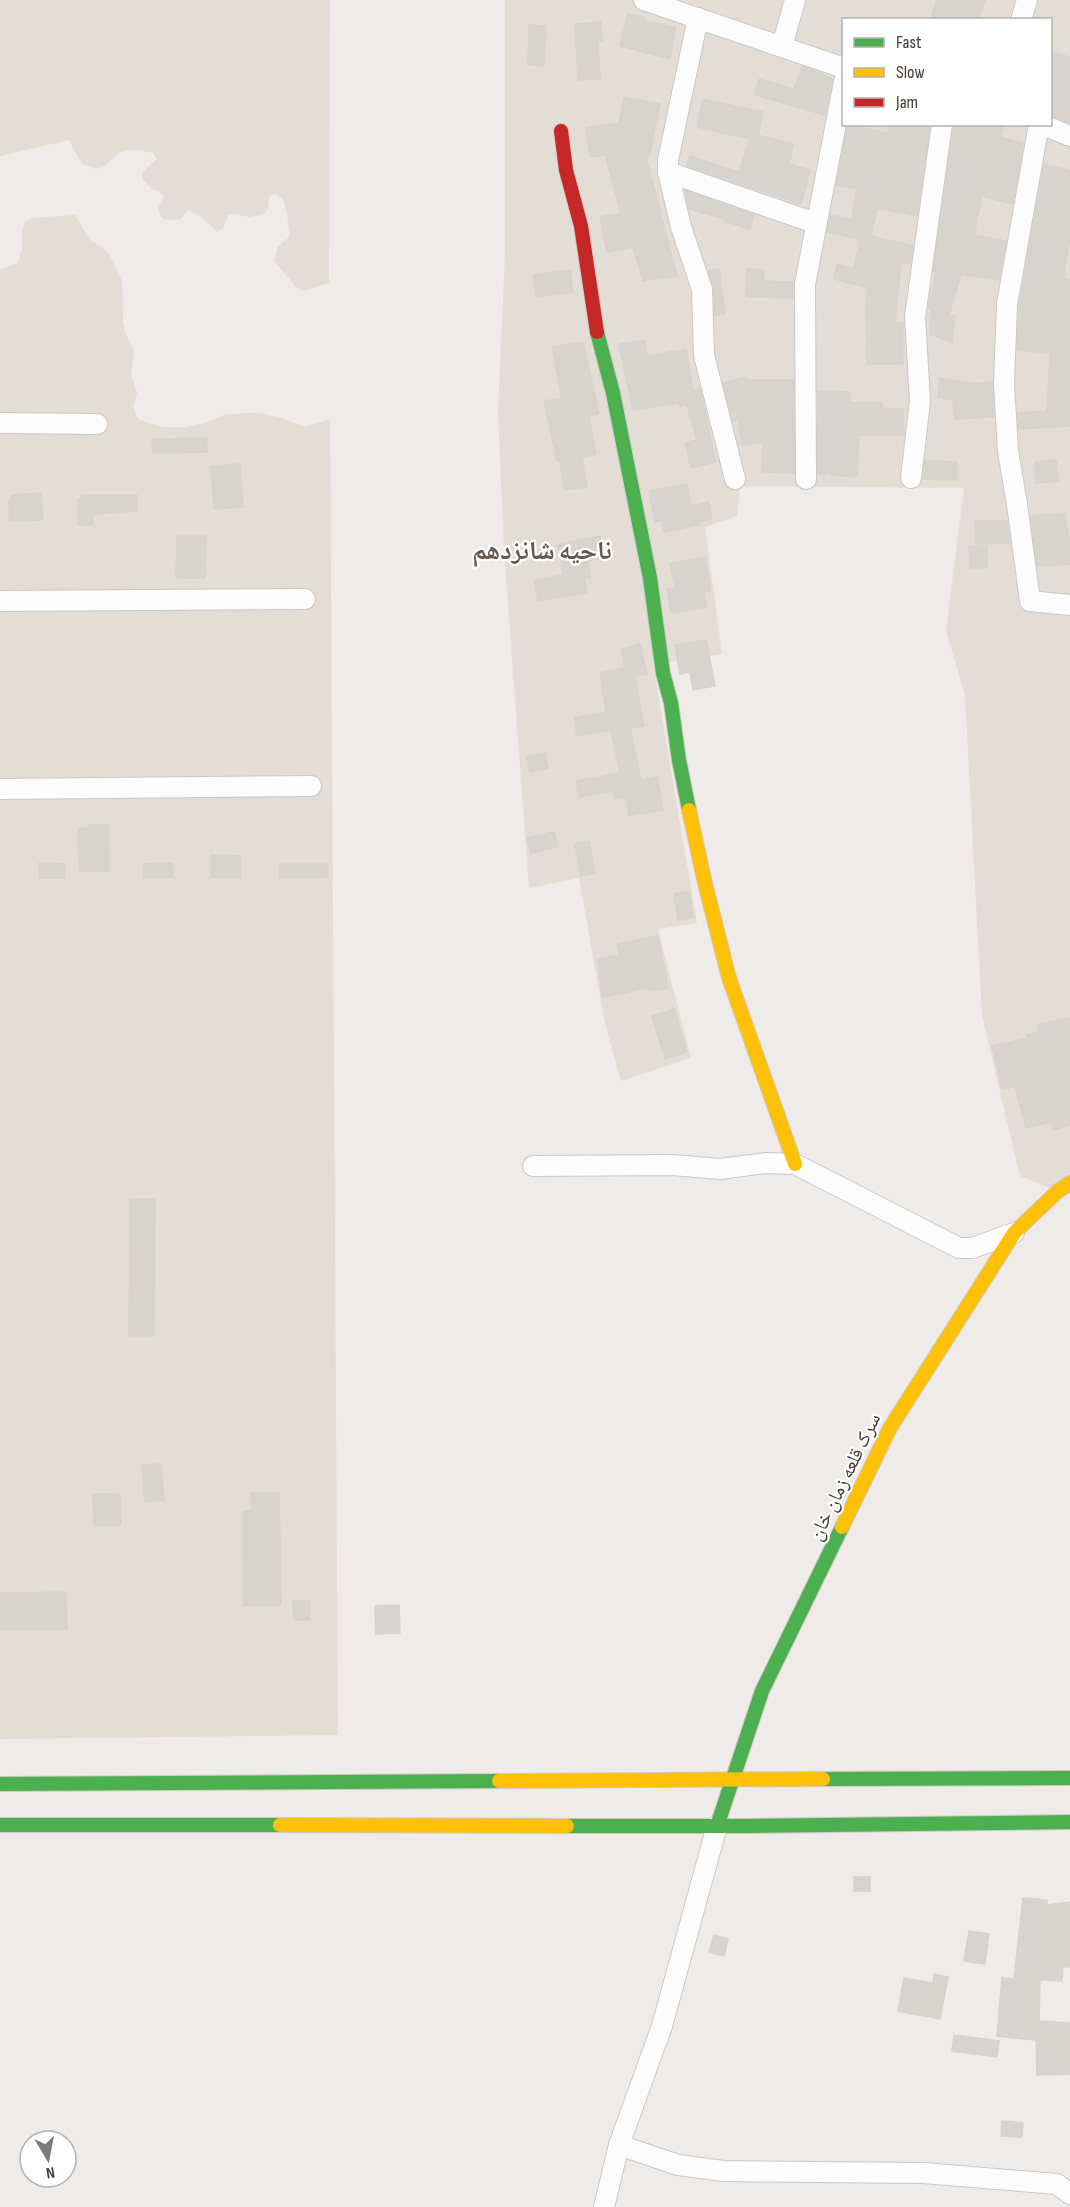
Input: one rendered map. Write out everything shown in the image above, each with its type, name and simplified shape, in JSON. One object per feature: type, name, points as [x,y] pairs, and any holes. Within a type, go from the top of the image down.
[{"type":"main road","points":[[561,131],[566,170],[581,226],[597,329],[613,393],[650,578],[663,673],[671,702],[679,760],[704,879],[729,978],[795,1164]]},
{"type":"main road","name":"سرک قلعه زمان خان","points":[[717,1826],[762,1691],[890,1428],[1014,1233],[1058,1191],[1070,1183]]},
{"type":"main road","points":[[0,1784],[1070,1778]]},
{"type":"main road","points":[[0,1825],[717,1826],[1070,1822]]},
{"type":"street","points":[[644,0],[842,68]]},
{"type":"street","points":[[782,46],[795,0]]},
{"type":"street","points":[[1022,18],[1028,0]]},
{"type":"street","points":[[698,18],[668,159],[668,172],[681,227],[702,289],[705,355],[735,479]]},
{"type":"street","points":[[806,479],[805,284],[842,87]]},
{"type":"street","points":[[911,478],[920,401],[915,317],[942,126]]},
{"type":"street","points":[[1040,126],[1007,304],[1004,384],[1008,451],[1030,601],[1070,605]]},
{"type":"street","points":[[1045,126],[1070,136]]},
{"type":"street","points":[[668,172],[815,223]]},
{"type":"street","points":[[0,423],[97,424]]},
{"type":"street","points":[[0,601],[305,599]]},
{"type":"street","points":[[0,789],[311,786]]},
{"type":"street","points":[[533,1166],[673,1165],[720,1169],[766,1163],[795,1164],[959,1248],[972,1248],[1014,1233]]},
{"type":"street","points":[[604,2207],[619,2145],[662,2026],[717,1826]]},
{"type":"street","points":[[619,2145],[678,2165],[723,2171],[923,2173],[1057,2184],[1070,2194]]},
{"type":"shaded area","points":[[0,0],[330,0],[329,283],[303,291],[297,288],[274,261],[278,247],[288,238],[290,231],[285,205],[282,198],[276,194],[269,196],[268,210],[263,214],[249,217],[228,215],[223,228],[217,232],[201,217],[188,210],[179,220],[165,220],[160,215],[158,208],[164,196],[142,179],[142,172],[157,159],[153,153],[139,150],[125,151],[119,153],[103,167],[96,169],[82,164],[69,140],[0,156]]},
{"type":"shaded area","points":[[505,0],[1070,0],[1070,1183],[1058,1191],[1020,1176],[982,1016],[965,695],[946,631],[964,488],[740,486],[737,516],[705,527],[722,654],[653,664],[697,923],[658,929],[691,1058],[621,1081],[605,1024],[579,878],[529,888],[504,550],[498,411],[505,256]]},
{"type":"shaded area","points":[[75,215],[89,239],[110,256],[122,281],[123,322],[134,354],[131,374],[137,393],[133,407],[139,419],[165,427],[185,427],[205,423],[224,415],[258,413],[279,417],[305,427],[330,419],[338,1735],[0,1739],[0,269],[18,263],[25,222],[31,218]]},
{"type":"building","points":[[936,0],[985,0],[979,18],[932,18]]},
{"type":"building","points":[[628,14],[645,18],[644,21],[676,27],[670,59],[620,46]]},
{"type":"building","points":[[601,22],[602,41],[598,40],[600,79],[578,80],[575,24]]},
{"type":"building","points":[[529,25],[546,26],[544,66],[528,65]]},
{"type":"building","points":[[1052,52],[1070,57],[1070,123],[1052,116]]},
{"type":"building","points":[[802,66],[833,79],[825,115],[755,95],[759,79],[794,89]]},
{"type":"building","points":[[624,97],[660,104],[649,158],[646,157],[677,276],[643,281],[633,247],[607,252],[600,217],[621,213],[605,155],[590,157],[586,128],[619,123]]},
{"type":"building","points":[[703,99],[763,112],[758,135],[794,144],[789,164],[810,170],[801,204],[687,166],[690,156],[739,172],[750,139],[697,127]]},
{"type":"building","points":[[848,126],[888,134],[890,126],[926,128],[930,126],[917,216],[877,208],[871,236],[913,246],[910,264],[901,262],[895,323],[903,323],[903,364],[867,364],[868,288],[834,279],[837,264],[854,269],[860,239],[827,232],[830,215],[852,219],[857,189],[836,185]]},
{"type":"building","points":[[954,126],[1003,126],[1000,137],[1023,143],[1013,204],[982,196],[974,235],[1006,241],[999,280],[961,274],[949,315],[955,316],[952,343],[930,334],[932,309],[928,308],[936,273],[933,272]]},
{"type":"building","points":[[1044,165],[1070,170],[1070,238],[1063,278],[1070,279],[1070,426],[1019,429],[1018,413],[1047,411],[1050,353],[1017,350],[1019,305]]},
{"type":"building","points":[[685,190],[754,215],[750,229],[689,209]]},
{"type":"building","points":[[719,269],[725,314],[715,315],[714,288],[708,271]]},
{"type":"building","points":[[747,269],[764,270],[763,281],[793,282],[793,298],[746,297]]},
{"type":"building","points":[[570,270],[573,292],[536,297],[533,275]]},
{"type":"building","points":[[645,340],[647,356],[686,349],[693,391],[700,389],[716,462],[691,468],[685,443],[697,440],[687,405],[680,407],[680,403],[633,410],[619,344]]},
{"type":"building","points":[[583,342],[599,414],[589,416],[596,454],[582,457],[587,487],[565,490],[544,401],[562,398],[552,347]]},
{"type":"building","points":[[747,377],[748,380],[794,380],[794,473],[762,472],[763,442],[742,445],[738,420],[733,421],[723,383]]},
{"type":"building","points":[[940,378],[970,383],[992,382],[994,417],[954,419],[953,400],[938,397]]},
{"type":"building","points":[[818,391],[850,392],[850,403],[882,402],[882,409],[903,409],[904,435],[859,435],[857,477],[831,475],[831,473],[818,474]]},
{"type":"building","points":[[207,438],[207,452],[153,453],[152,439]]},
{"type":"building","points":[[1056,460],[1058,481],[1036,483],[1035,462]]},
{"type":"building","points":[[925,461],[957,462],[957,480],[923,479]]},
{"type":"building","points":[[240,464],[243,507],[214,509],[211,466]]},
{"type":"building","points":[[687,484],[691,506],[709,502],[712,519],[699,522],[699,525],[664,532],[662,520],[655,522],[649,491]]},
{"type":"building","points":[[41,493],[43,520],[9,521],[11,495]]},
{"type":"building","points":[[82,495],[137,495],[137,511],[93,514],[93,525],[78,525],[78,499],[82,499]]},
{"type":"building","points":[[1065,513],[1070,564],[1037,566],[1031,516]]},
{"type":"building","points":[[975,521],[1007,521],[1010,543],[976,544]]},
{"type":"building","points":[[177,536],[206,536],[205,578],[176,578]]},
{"type":"building","points":[[600,536],[604,558],[588,561],[590,578],[585,579],[587,593],[538,601],[535,580],[563,575],[558,544]]},
{"type":"building","points":[[969,546],[987,546],[987,568],[970,568]]},
{"type":"building","points":[[705,557],[711,591],[704,592],[707,607],[671,613],[667,589],[675,588],[670,563]]},
{"type":"building","points":[[706,640],[715,686],[693,690],[690,672],[680,674],[675,645]]},
{"type":"building","points":[[640,644],[647,674],[635,676],[644,726],[630,728],[641,780],[657,777],[663,810],[629,816],[626,797],[615,799],[613,791],[579,797],[576,781],[620,773],[611,730],[577,736],[574,718],[606,712],[600,673],[625,668],[621,649]]},
{"type":"building","points":[[545,753],[548,768],[530,772],[527,756]]},
{"type":"building","points":[[89,825],[108,825],[109,871],[79,871],[78,829],[89,828]]},
{"type":"building","points":[[554,832],[558,847],[531,853],[527,838]]},
{"type":"building","points":[[589,841],[595,873],[581,876],[575,844]]},
{"type":"building","points":[[211,855],[240,856],[240,878],[211,877]]},
{"type":"building","points":[[39,863],[65,864],[65,878],[39,878]]},
{"type":"building","points":[[173,863],[173,877],[144,878],[144,864]]},
{"type":"building","points":[[279,864],[328,864],[328,877],[280,878]]},
{"type":"building","points":[[689,891],[693,917],[678,920],[674,894]]},
{"type":"building","points":[[658,936],[668,988],[649,991],[649,988],[602,997],[598,959],[619,955],[617,944]]},
{"type":"building","points":[[675,1009],[687,1052],[665,1059],[652,1016]]},
{"type":"building","points":[[1070,1018],[1070,1125],[1054,1130],[1051,1122],[1026,1128],[1015,1087],[1002,1089],[992,1046],[1028,1038],[1027,1035],[1039,1032],[1038,1024]]},
{"type":"building","points":[[130,1199],[155,1199],[154,1336],[129,1336]]},
{"type":"building","points":[[161,1464],[164,1500],[145,1502],[142,1465]]},
{"type":"building","points":[[251,1493],[279,1493],[281,1605],[244,1606],[243,1511],[252,1511]]},
{"type":"building","points":[[93,1494],[120,1494],[121,1525],[94,1526]]},
{"type":"building","points":[[66,1592],[67,1629],[0,1630],[0,1593]]},
{"type":"building","points":[[293,1601],[309,1601],[310,1620],[294,1620]]},
{"type":"building","points":[[399,1605],[400,1633],[376,1634],[375,1606]]},
{"type":"building","points":[[854,1877],[870,1877],[870,1891],[854,1891]]},
{"type":"building","points":[[1023,1898],[1047,1900],[1047,1905],[1070,1902],[1070,1967],[1063,1967],[1062,1981],[1040,1980],[1039,2021],[1070,2023],[1070,2074],[1037,2075],[1036,2040],[997,2036],[1002,1978],[1014,1979]]},
{"type":"building","points":[[969,1931],[989,1934],[985,1964],[964,1961]]},
{"type":"building","points":[[714,1935],[728,1939],[724,1956],[709,1952]]},
{"type":"building","points":[[934,1974],[948,1977],[940,2019],[898,2011],[904,1978],[933,1983]]},
{"type":"building","points":[[954,2035],[999,2041],[997,2057],[952,2051]]},
{"type":"building","points":[[1002,2121],[1023,2123],[1022,2137],[1001,2136]]},
{"type":"traffic: fast","points":[[597,332],[613,393],[650,578],[663,673],[671,703],[689,810]]},
{"type":"traffic: fast","points":[[717,1826],[762,1691],[842,1527]]},
{"type":"traffic: fast","points":[[823,1779],[1070,1778]]},
{"type":"traffic: fast","points":[[0,1784],[499,1781]]},
{"type":"traffic: fast","points":[[567,1826],[1070,1822]]},
{"type":"traffic: fast","points":[[0,1825],[280,1825]]},
{"type":"traffic: slow","points":[[689,810],[729,978],[795,1164]]},
{"type":"traffic: slow","points":[[842,1527],[890,1428],[1014,1233],[1058,1191],[1070,1183]]},
{"type":"traffic: slow","points":[[499,1781],[823,1779]]},
{"type":"traffic: slow","points":[[280,1825],[567,1826]]},
{"type":"traffic: jam","points":[[561,131],[566,170],[581,226],[597,332]]},
{"type":"district","name":"ناحیه شانزدهم","points":[[542,551]]}]
